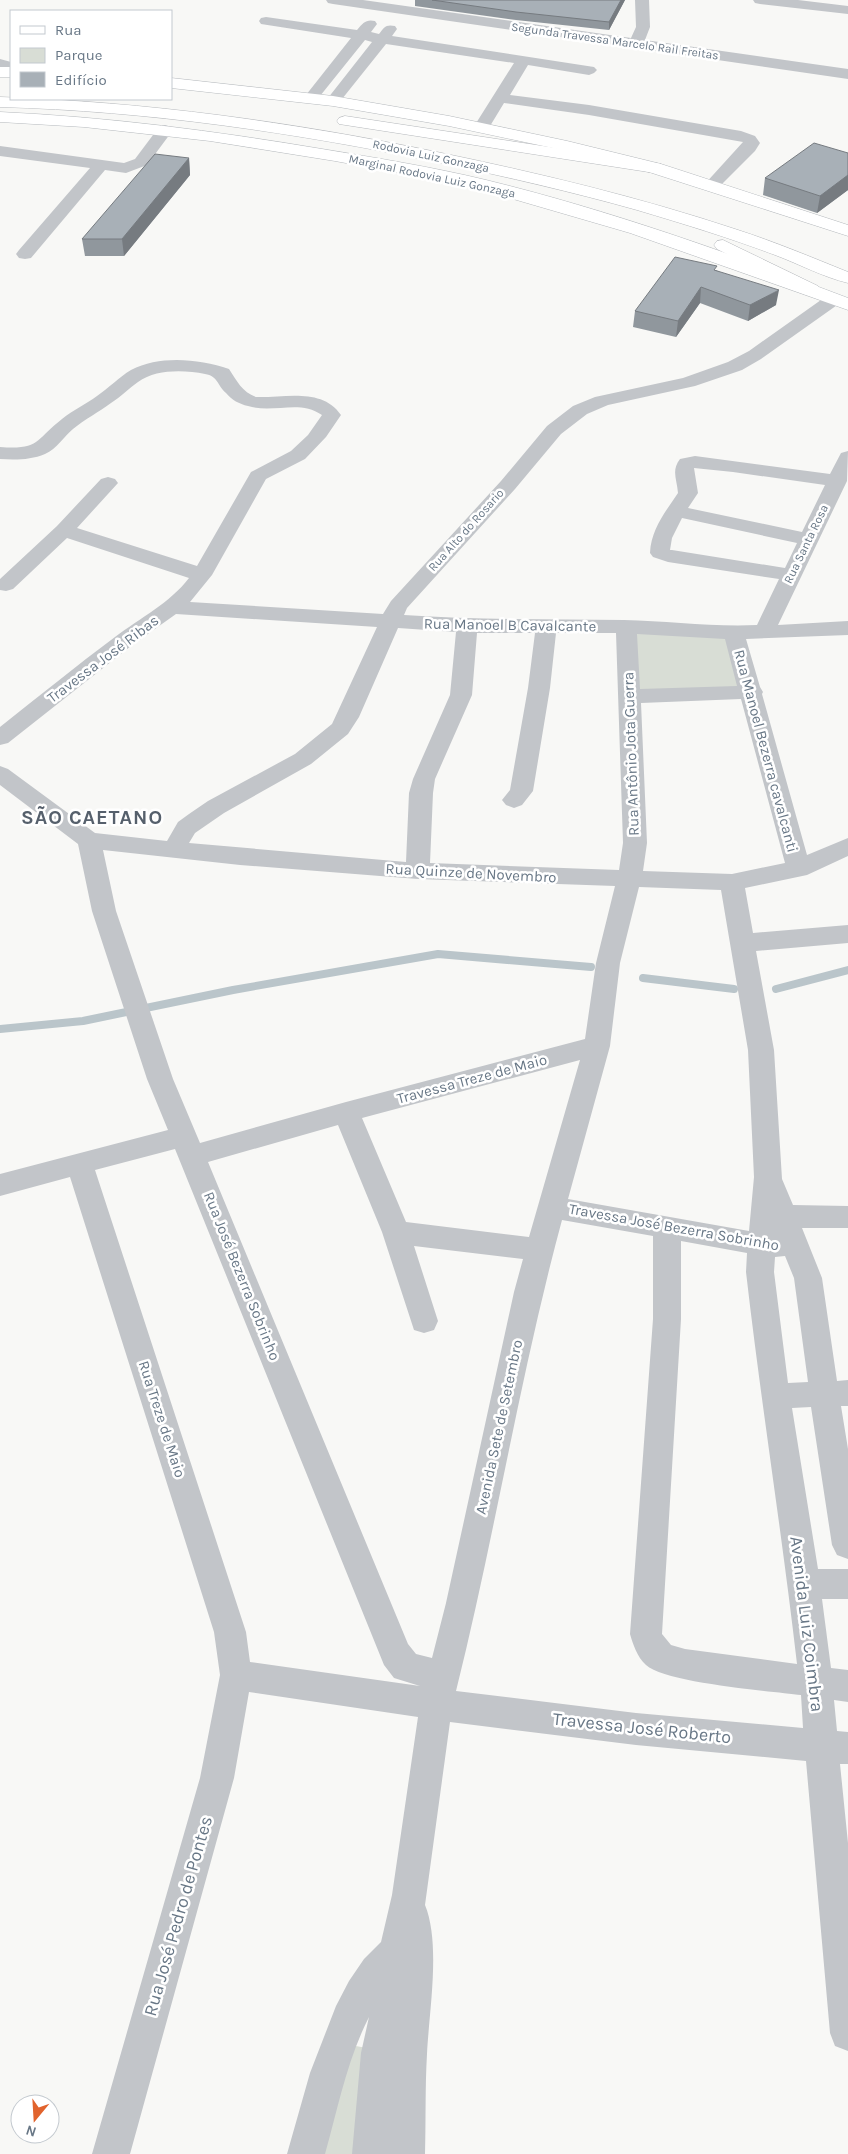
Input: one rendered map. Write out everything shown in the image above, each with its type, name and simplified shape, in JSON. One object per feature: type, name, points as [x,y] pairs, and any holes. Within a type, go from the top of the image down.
[{"type":"main road","points":[[172,83],[333,100],[481,128],[655,168],[848,231]]},
{"type":"main road","name":"Rodovia Luiz Gonzaga","points":[[154,100],[297,116],[463,146],[609,181],[792,238],[848,260]]},
{"type":"main road","name":"Rodovia Luiz Gonzaga","points":[[0,102],[103,107],[201,116],[330,135],[465,163],[546,181],[609,198],[774,249],[848,278]]},
{"type":"main road","points":[[297,116],[655,168]]},
{"type":"main road","name":"Marginal Rodovia Luiz Gonzaga","points":[[0,118],[165,130],[280,146],[408,169],[505,190],[672,241],[841,302]]},
{"type":"main road","points":[[465,163],[679,225],[705,235],[811,290]]},
{"type":"street","name":"Segunda Travessa Marcelo Rail Freitas","points":[[332,0],[409,5],[636,45],[848,74]]},
{"type":"street","points":[[636,45],[643,27],[642,0]]},
{"type":"street","points":[[760,0],[825,4],[848,10]]},
{"type":"street","points":[[311,98],[386,4]]},
{"type":"street","points":[[333,100],[409,5]]},
{"type":"street","points":[[266,21],[589,70]]},
{"type":"street","points":[[481,128],[524,60]]},
{"type":"street","points":[[499,98],[588,110],[741,136],[749,139],[752,143],[749,148],[711,186]]},
{"type":"street","points":[[25,254],[71,177],[101,165],[126,168],[134,166],[141,162],[165,130]]},
{"type":"street","points":[[0,151],[71,177],[101,165]]},
{"type":"street","name":"Rua Alto do Rosario","points":[[174,849],[186,828],[197,820],[216,807],[302,759],[340,729],[348,716],[389,621],[410,591],[451,549],[554,430],[565,420],[580,410],[602,400],[688,382],[735,366],[841,302]]},
{"type":"street","name":"Travessa José Ribas","points":[[0,453],[14,454],[40,449],[66,425],[102,401],[132,377],[143,371],[154,369],[182,367],[216,370],[222,373],[227,384],[242,399],[262,403],[307,402],[330,412],[332,415],[324,428],[295,458],[271,468],[258,476],[202,575],[190,591],[172,607],[123,641],[0,738]]},
{"type":"street","name":"Rua Santa Rosa","points":[[764,632],[848,457]]},
{"type":"street","points":[[791,576],[668,556],[660,553],[661,543],[675,511],[688,493],[684,468],[691,462],[837,480]]},
{"type":"street","points":[[6,585],[64,530],[108,483]]},
{"type":"street","points":[[675,511],[808,538]]},
{"type":"street","points":[[64,530],[202,575]]},
{"type":"street","name":"Rua Manoel B Cavalcante","points":[[172,607],[467,626],[626,627],[734,633],[848,628]]},
{"type":"street","points":[[418,871],[421,793],[424,779],[462,695],[467,626]]},
{"type":"street","points":[[514,800],[522,791],[539,688],[546,626]]},
{"type":"street","name":"Rua Antônio Jota Guerra","points":[[626,627],[634,843],[629,880]]},
{"type":"street","name":"Rua Manoel Bezerra cavalcanti","points":[[734,633],[752,692],[799,869]]},
{"type":"street","points":[[630,696],[752,692]]},
{"type":"street","points":[[0,774],[89,840]]},
{"type":"street","name":"Rua Quinze de Novembro","points":[[89,840],[240,857],[418,871],[629,880],[732,882],[799,869],[848,846]]},
{"type":"street","name":"Rua José Bezerra Sobrinho","points":[[89,840],[104,911],[160,1079],[396,1654],[406,1667],[440,1690]]},
{"type":"street","name":"Avenida Sete de Setembro","points":[[405,1952],[410,1895],[440,1690],[462,1604],[528,1292],[598,1046],[608,963],[629,880]]},
{"type":"street","points":[[732,882],[761,1050],[771,1226],[796,1247],[808,1278],[836,1394],[848,1545]]},
{"type":"street","points":[[743,943],[848,934]]},
{"type":"street","name":"Travessa Treze de Maio","points":[[346,1112],[598,1046]]},
{"type":"street","points":[[0,1185],[80,1165],[189,1146],[346,1112],[396,1232],[424,1321]]},
{"type":"street","name":"Rua Treze de Maio","points":[[80,1165],[230,1632],[236,1675]]},
{"type":"street","name":"Travessa José Bezerra Sobrinho","points":[[552,1207],[667,1227],[771,1226],[848,1217]]},
{"type":"street","name":"Avenida Luiz Coimbra","points":[[771,1226],[760,1272],[775,1396],[804,1584],[816,1682],[834,1747],[848,2033]]},
{"type":"street","points":[[667,1227],[666,1319],[646,1634],[650,1649],[663,1659],[685,1664],[848,1686]]},
{"type":"street","points":[[396,1232],[540,1250]]},
{"type":"street","points":[[775,1396],[836,1394]]},
{"type":"street","points":[[804,1584],[848,1584]]},
{"type":"street","points":[[236,1675],[440,1690]]},
{"type":"street","name":"Rua José Pedro de Pontes","points":[[111,2154],[217,1778],[236,1675]]},
{"type":"street","name":"Travessa José Roberto","points":[[440,1690],[636,1729],[834,1747]]},
{"type":"street","points":[[306,2154],[349,2015],[370,1978],[380,1966],[405,1952]]},
{"type":"street","points":[[371,2154],[380,2052],[390,2004],[405,1952]]},
{"type":"street","points":[[405,1952],[408,2055],[406,2154]]},
{"type":"green space","points":[[632,631],[729,634],[744,687],[633,691]]},
{"type":"green space","points":[[333,2042],[384,2051],[358,2154],[294,2154]]},
{"type":"building","points":[[432,0],[621,0],[609,22],[516,12]]},
{"type":"building","points":[[814,143],[848,153],[848,175],[820,196],[765,178]]},
{"type":"building","points":[[155,154],[189,158],[122,239],[82,239]]},
{"type":"building","points":[[675,257],[717,266],[714,270],[779,290],[750,305],[701,287],[678,321],[635,311]]},
{"type":"waterway","points":[[0,1029],[83,1021],[233,990],[438,954],[591,967]]},
{"type":"waterway","points":[[776,989],[848,970]]},
{"type":"waterway","points":[[643,978],[734,989]]},
{"type":"district","name":"SÃO CAETANO","points":[[92,817]]}]
